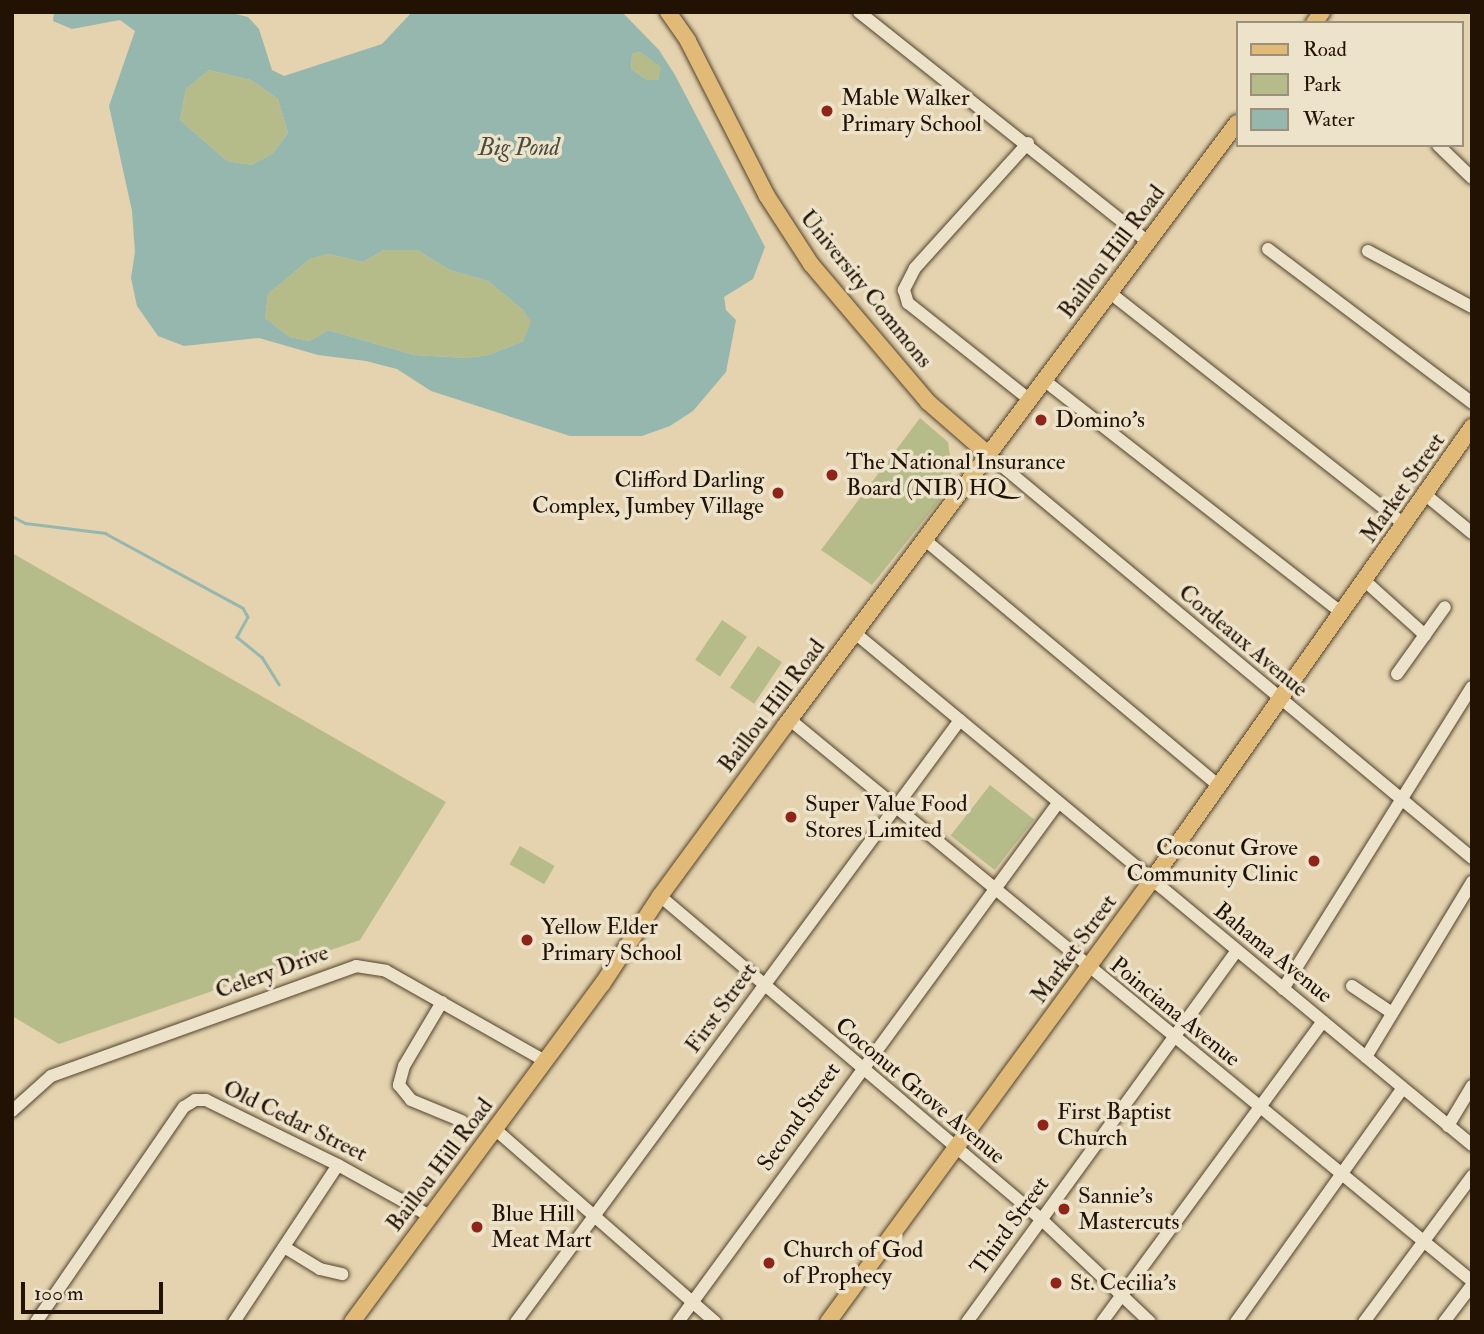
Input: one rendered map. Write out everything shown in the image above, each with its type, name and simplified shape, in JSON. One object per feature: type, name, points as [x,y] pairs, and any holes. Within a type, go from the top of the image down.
[{"type":"main road","name":"University Commons","points":[[656,12],[694,57]]},
{"type":"main road","name":"University Commons","points":[[668,12],[767,196],[821,277],[929,402],[989,455]]},
{"type":"main road","name":"Baillou Hill Road","points":[[352,1322],[496,1130],[660,896],[789,719],[1236,125]]},
{"type":"main road","name":"Market Street","points":[[828,1322],[1152,880],[1405,525],[1467,446],[1472,427]]},
{"type":"street","points":[[859,12],[1028,143],[1148,242]]},
{"type":"street","points":[[1028,143],[915,268],[904,290],[908,303],[1030,400]]},
{"type":"street","points":[[1440,147],[1472,178]]},
{"type":"street","points":[[1462,166],[1472,154]]},
{"type":"street","points":[[1268,249],[1472,403]]},
{"type":"street","points":[[1368,251],[1472,307]]},
{"type":"street","points":[[1109,292],[1405,525]]},
{"type":"street","points":[[1045,381],[1342,613]]},
{"type":"street","name":"Cordeaux Avenue","points":[[989,455],[1472,858]]},
{"type":"street","points":[[1427,496],[1472,533]]},
{"type":"street","points":[[925,540],[1218,785]]},
{"type":"street","points":[[1365,581],[1425,635]]},
{"type":"street","points":[[1397,674],[1445,607]]},
{"type":"street","name":"Bahama Avenue","points":[[855,633],[1472,1145]]},
{"type":"street","points":[[1283,989],[1472,687]]},
{"type":"street","name":"Poinciana Avenue","points":[[789,719],[1472,1283]]},
{"type":"street","name":"First Street","points":[[516,1322],[960,720]]},
{"type":"street","name":"Second Street","points":[[678,1322],[860,1068],[1058,803]]},
{"type":"street","points":[[1366,1057],[1472,882]]},
{"type":"street","name":"Coconut Grove Avenue","points":[[660,896],[955,1150],[1041,1219],[1124,1294],[1150,1322]]},
{"type":"street","name":"Third Street","points":[[967,1322],[1237,951]]},
{"type":"street","name":"Celery Drive","points":[[12,1111],[51,1076],[333,971],[369,965],[442,1002],[545,1061]]},
{"type":"street","points":[[1352,986],[1392,1013]]},
{"type":"street","points":[[442,1002],[404,1066],[399,1084],[411,1100],[462,1121]]},
{"type":"street","points":[[1102,1322],[1258,1105],[1323,1021]]},
{"type":"street","points":[[1448,1126],[1472,1086]]},
{"type":"street","points":[[1236,1322],[1403,1088]]},
{"type":"street","name":"Old Cedar Street","points":[[36,1322],[184,1107],[195,1100],[206,1100],[338,1165],[430,1216]]},
{"type":"street","points":[[496,1130],[715,1322]]},
{"type":"street","points":[[240,1320],[338,1165]]},
{"type":"street","points":[[1364,1322],[1472,1176]]},
{"type":"street","points":[[284,1247],[327,1273],[342,1274]]},
{"type":"street","points":[[1444,1322],[1472,1283]]},
{"type":"green space","points":[[640,52],[662,67],[658,80],[647,80],[631,69],[632,54]]},
{"type":"green space","points":[[209,70],[251,80],[278,99],[288,133],[273,153],[252,165],[227,161],[180,120],[186,89]]},
{"type":"green space","points":[[384,250],[417,250],[450,270],[488,281],[523,310],[532,323],[523,341],[489,355],[467,358],[414,355],[328,330],[310,341],[290,337],[265,318],[268,294],[310,259],[328,254],[363,262]]},
{"type":"green space","points":[[920,418],[948,442],[952,470],[948,490],[872,585],[821,550]]},
{"type":"green space","points":[[12,553],[446,802],[360,940],[59,1044],[12,1016]]},
{"type":"green space","points":[[722,620],[747,637],[720,677],[695,660]]},
{"type":"green space","points":[[758,646],[782,662],[754,704],[730,687]]},
{"type":"green space","points":[[990,785],[1034,819],[995,870],[951,835]]},
{"type":"green space","points":[[520,846],[555,866],[544,884],[510,864]]},
{"type":"water","name":"Big Pond","points":[[54,12],[228,12],[248,17],[259,29],[272,70],[284,76],[382,44],[412,12],[622,12],[659,50],[675,75],[765,247],[753,279],[724,297],[726,310],[736,320],[726,372],[693,411],[670,426],[642,436],[570,436],[431,391],[397,369],[366,361],[318,355],[259,338],[184,346],[158,336],[137,306],[131,278],[135,252],[132,211],[109,106],[135,31],[120,20],[72,29],[53,21]],"holes":[[[640,52],[661,67],[658,80],[647,80],[631,69],[632,54]],[[209,70],[251,80],[278,99],[288,133],[273,153],[252,165],[227,161],[180,120],[186,89]],[[384,250],[417,250],[450,270],[488,281],[523,310],[531,322],[523,341],[489,355],[467,358],[414,355],[328,330],[310,341],[290,337],[265,318],[268,294],[310,259],[328,254],[363,262]]]},
{"type":"waterway","points":[[12,516],[25,523],[105,533],[243,608],[248,617],[237,637],[262,657],[279,684]]},
{"type":"place","name":"Mable Walker Primary School","points":[[827,111]]},
{"type":"place","name":"Domino's","points":[[1041,420]]},
{"type":"place","name":"The National Insurance Board (NIB) HQ","points":[[832,475]]},
{"type":"place","name":"Clifford Darling Complex, Jumbey Village","points":[[778,493]]},
{"type":"place","name":"Super Value Food Stores Limited","points":[[791,817]]},
{"type":"place","name":"Coconut Grove Community Clinic","points":[[1314,861]]},
{"type":"place","name":"Yellow Elder Primary School","points":[[527,940]]},
{"type":"place","name":"First Baptist Church","points":[[1043,1125]]},
{"type":"place","name":"Sannie's Mastercuts","points":[[1064,1209]]},
{"type":"place","name":"Blue Hill Meat Mart","points":[[477,1227]]},
{"type":"place","name":"Church of God of Prophecy","points":[[769,1263]]},
{"type":"place","name":"St. Cecilia's","points":[[1056,1283]]}]
